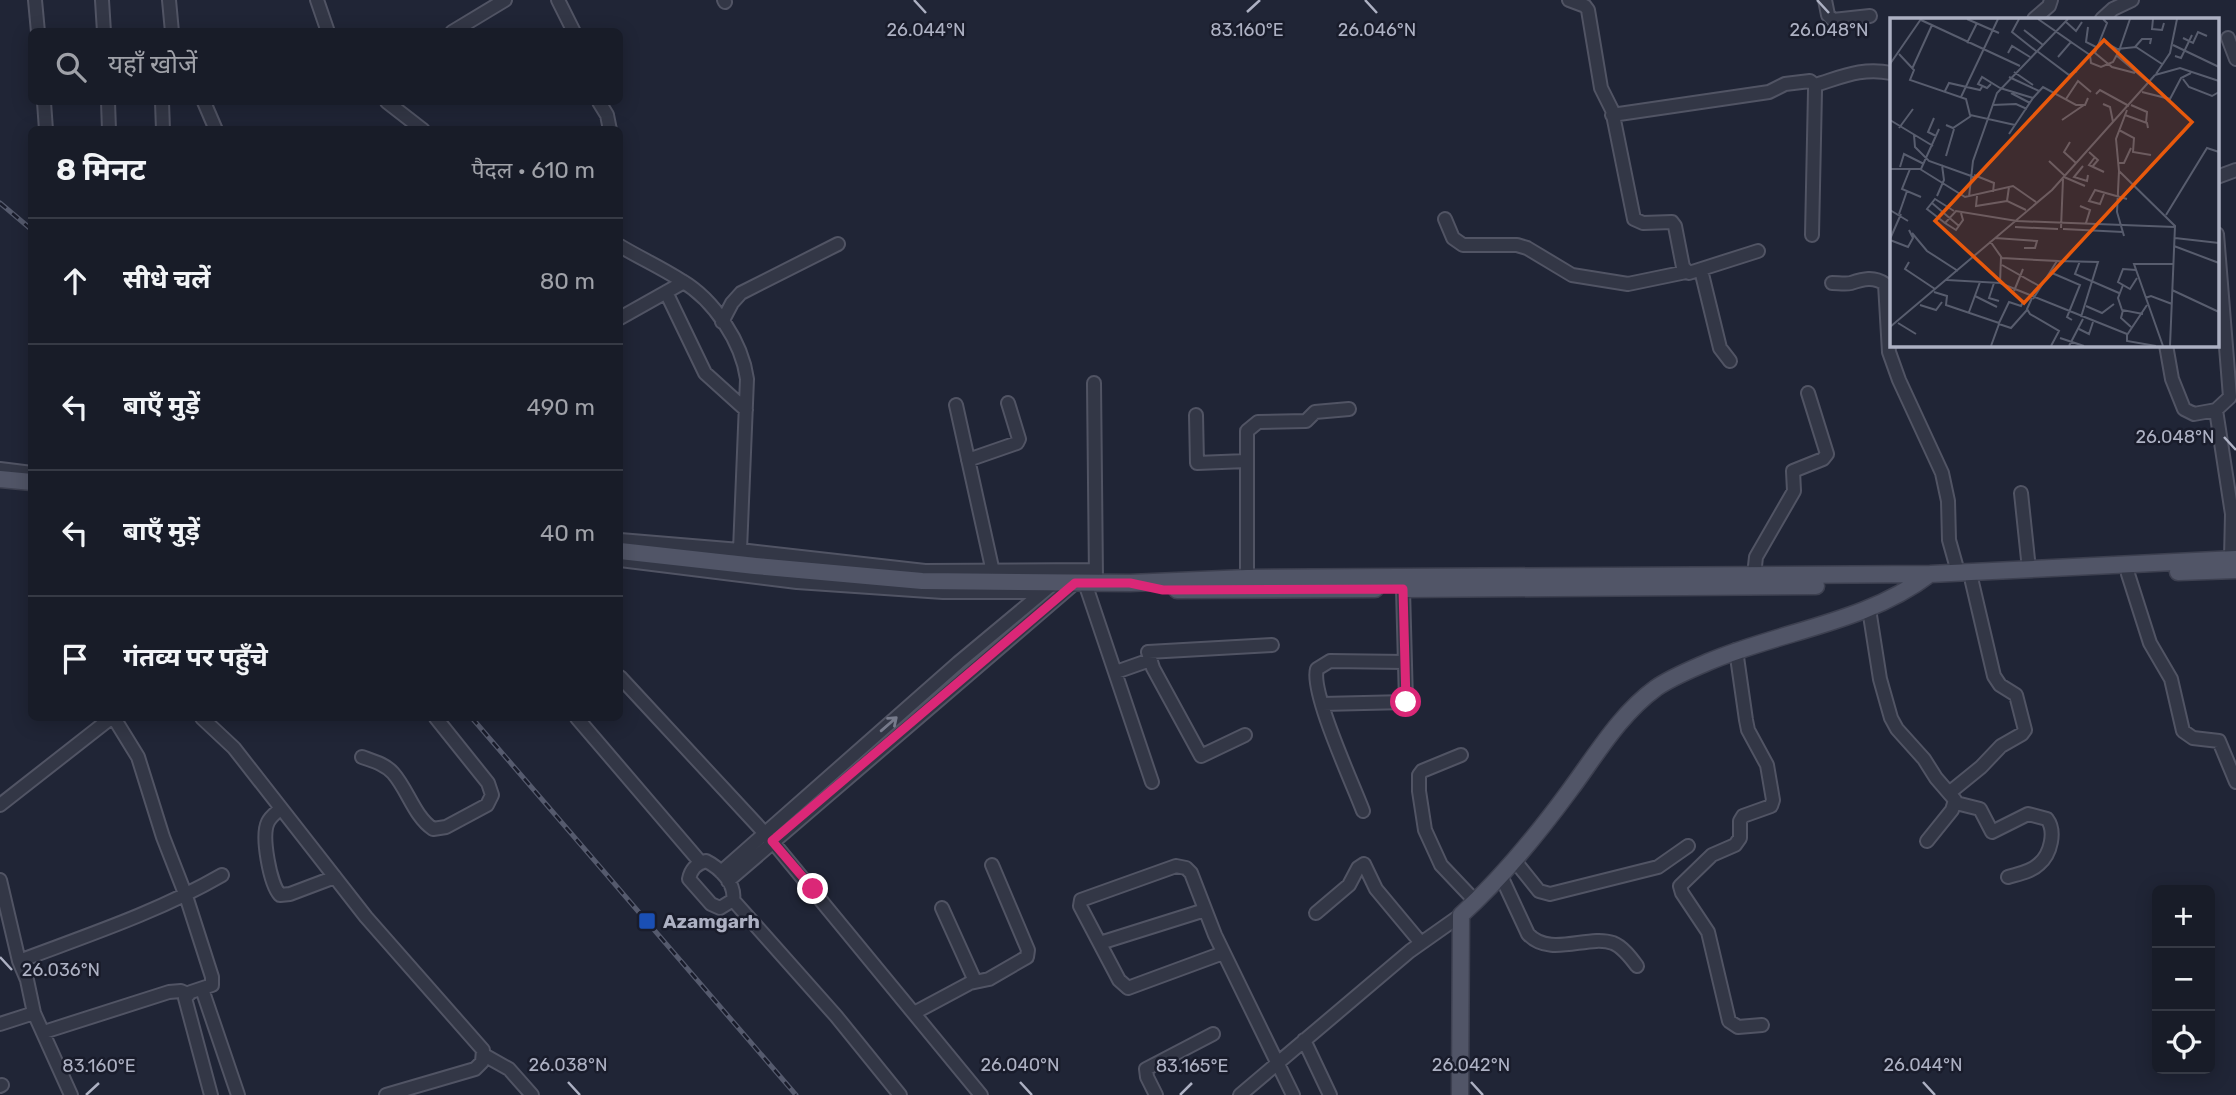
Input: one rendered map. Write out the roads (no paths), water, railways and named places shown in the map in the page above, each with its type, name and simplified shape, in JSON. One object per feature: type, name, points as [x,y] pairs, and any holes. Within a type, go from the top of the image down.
[{"type":"main road","points":[[0,479],[28,482]]},
{"type":"main road","points":[[623,551],[922,581],[1049,587],[1088,579],[1130,583],[1163,590],[1403,589],[1924,579],[1972,582],[2128,574],[2234,563]]},
{"type":"main road","points":[[1460,1095],[1461,915],[1515,861],[1615,729],[1643,699],[1676,675],[1736,650],[1869,609],[1924,579],[1958,572],[2234,563]]},
{"type":"main road","points":[[1130,583],[1247,578],[1752,581]]},
{"type":"street","points":[[35,0],[38,28]]},
{"type":"street","points":[[102,0],[104,28]]},
{"type":"street","points":[[169,0],[172,28]]},
{"type":"street","points":[[317,0],[327,28]]},
{"type":"street","points":[[459,28],[505,0]]},
{"type":"street","points":[[558,0],[572,28]]},
{"type":"street","points":[[1569,0],[1585,6],[1587,10],[1601,88],[1610,104],[1634,219],[1643,223],[1672,222],[1686,272]]},
{"type":"street","points":[[1825,0],[1828,15],[1833,20],[1870,16]]},
{"type":"street","points":[[2035,18],[2049,6],[2051,0]]},
{"type":"street","points":[[2103,18],[2113,9],[2132,0]]},
{"type":"street","points":[[2227,38],[2236,59]]},
{"type":"street","points":[[1612,115],[1769,92],[1785,84],[1808,81],[1815,85],[1863,71],[1875,70],[1890,74]]},
{"type":"street","points":[[1812,235],[1815,85]]},
{"type":"street","points":[[44,105],[46,126]]},
{"type":"street","points":[[108,105],[109,126]]},
{"type":"street","points":[[162,105],[163,126]]},
{"type":"street","points":[[205,105],[213,126]]},
{"type":"street","points":[[390,105],[414,126]]},
{"type":"street","points":[[601,105],[609,126]]},
{"type":"street","points":[[2218,177],[2236,170]]},
{"type":"street","points":[[1445,219],[1453,238],[1462,245],[1527,248],[1572,275],[1628,284],[1692,273],[1758,251]]},
{"type":"street","points":[[722,322],[741,293],[838,244]]},
{"type":"street","points":[[2166,346],[2172,379],[2184,409],[2194,414],[2216,410],[2230,397],[2218,247]]},
{"type":"street","points":[[623,248],[684,282],[709,305],[741,355],[745,366],[746,410],[740,550]]},
{"type":"street","points":[[1701,270],[1720,348],[1730,361]]},
{"type":"street","points":[[1832,283],[1850,283],[1860,278],[1882,281],[1885,285],[1889,352],[1942,473],[1948,501],[1948,540],[1958,572]]},
{"type":"street","points":[[623,316],[684,282]]},
{"type":"street","points":[[666,292],[705,373],[746,410]]},
{"type":"street","points":[[1094,383],[1088,579],[1152,782]]},
{"type":"street","points":[[1752,581],[1756,557],[1794,491],[1793,471],[1823,459],[1827,454],[1808,393]]},
{"type":"street","points":[[968,460],[1017,443],[1018,434],[1009,403]]},
{"type":"street","points":[[956,405],[993,572]]},
{"type":"street","points":[[1247,578],[1247,430],[1254,424],[1306,421],[1315,412],[1349,409]]},
{"type":"street","points":[[2216,410],[2232,514],[2234,563]]},
{"type":"street","points":[[1196,415],[1197,463],[1246,461]]},
{"type":"street","points":[[0,469],[28,472]]},
{"type":"street","points":[[2021,493],[2029,569]]},
{"type":"street","points":[[623,540],[740,550],[925,571],[993,572],[1088,579]]},
{"type":"street","points":[[623,560],[797,582],[943,592],[1049,587]]},
{"type":"street","points":[[2128,574],[2150,643],[2171,679],[2183,732],[2193,738],[2219,741],[2236,782]]},
{"type":"street","points":[[768,837],[1088,579]]},
{"type":"street","points":[[1927,841],[1953,798],[2001,746],[2025,730],[2016,695],[2000,685],[1994,676],[1972,582]]},
{"type":"street","points":[[725,877],[1049,587]]},
{"type":"street","points":[[1322,704],[1406,702],[1403,589]]},
{"type":"street","points":[[1869,609],[1880,679],[1891,718],[1936,778],[1953,798],[1980,809],[1992,832],[2028,814],[2047,819],[2051,825],[2053,834],[2040,864],[2008,877]]},
{"type":"street","points":[[1245,735],[1201,756],[1148,652],[1272,645]]},
{"type":"street","points":[[1736,650],[1748,730],[1767,765],[1773,800],[1770,806],[1743,817],[1740,821],[1740,838],[1735,845],[1712,855],[1680,886],[1709,932],[1729,1021],[1738,1027],[1762,1025]]},
{"type":"street","points":[[1116,672],[1150,660]]},
{"type":"street","points":[[1363,811],[1322,704],[1315,676],[1317,669],[1326,662],[1405,662]]},
{"type":"street","points":[[623,680],[768,837],[981,1095]]},
{"type":"street","points":[[0,805],[109,721]]},
{"type":"street","points":[[44,1032],[169,992],[181,991],[188,994],[212,985],[212,977],[186,896],[163,837],[138,757],[115,721]]},
{"type":"street","points":[[205,721],[234,748],[366,917],[480,1046],[484,1055],[509,1069],[532,1095]]},
{"type":"street","points":[[362,757],[393,773],[423,820],[433,830],[446,827],[491,801],[491,789],[438,721]]},
{"type":"street","points":[[580,721],[701,863]]},
{"type":"street","points":[[1461,755],[1422,771],[1419,775],[1419,798],[1423,827],[1440,862],[1476,902]]},
{"type":"street","points":[[280,809],[269,820],[265,832],[273,884],[277,892],[280,895],[290,894],[335,877]]},
{"type":"street","points":[[1515,861],[1539,891],[1550,894],[1658,867],[1688,846]]},
{"type":"street","points":[[733,900],[720,908],[710,904],[694,887],[689,879],[690,872],[697,864],[706,862],[714,865],[734,893],[733,900],[836,1016],[900,1095]]},
{"type":"street","points":[[1316,913],[1349,885],[1358,868],[1364,864],[1376,890],[1421,943]]},
{"type":"street","points":[[914,1013],[975,981],[997,975],[1028,955],[992,865]]},
{"type":"street","points":[[1223,953],[1128,988],[1121,983],[1080,906],[1081,900],[1176,866],[1186,868],[1191,873],[1223,953],[1293,1095]]},
{"type":"street","points":[[19,961],[153,911],[222,875]]},
{"type":"street","points":[[1501,876],[1528,934],[1535,940],[1548,945],[1610,942],[1620,947],[1637,966]]},
{"type":"street","points":[[0,880],[34,1013],[71,1095]]},
{"type":"street","points":[[942,908],[975,981]]},
{"type":"street","points":[[1100,943],[1205,910]]},
{"type":"street","points":[[1240,1095],[1421,943],[1461,915]]},
{"type":"street","points":[[202,989],[238,1095]]},
{"type":"street","points":[[188,994],[185,1001],[211,1095]]},
{"type":"street","points":[[0,1024],[34,1013]]},
{"type":"street","points":[[1156,1095],[1146,1077],[1146,1069],[1213,1034]]},
{"type":"street","points":[[1304,1040],[1330,1095]]},
{"type":"street","points":[[386,1095],[416,1091],[475,1069],[480,1066],[484,1055]]},
{"type":"railway","points":[[0,203],[28,227]]},
{"type":"railway","points":[[475,721],[796,1095]]},
{"type":"place","name":"Azamgarh","points":[[647,921]]}]
